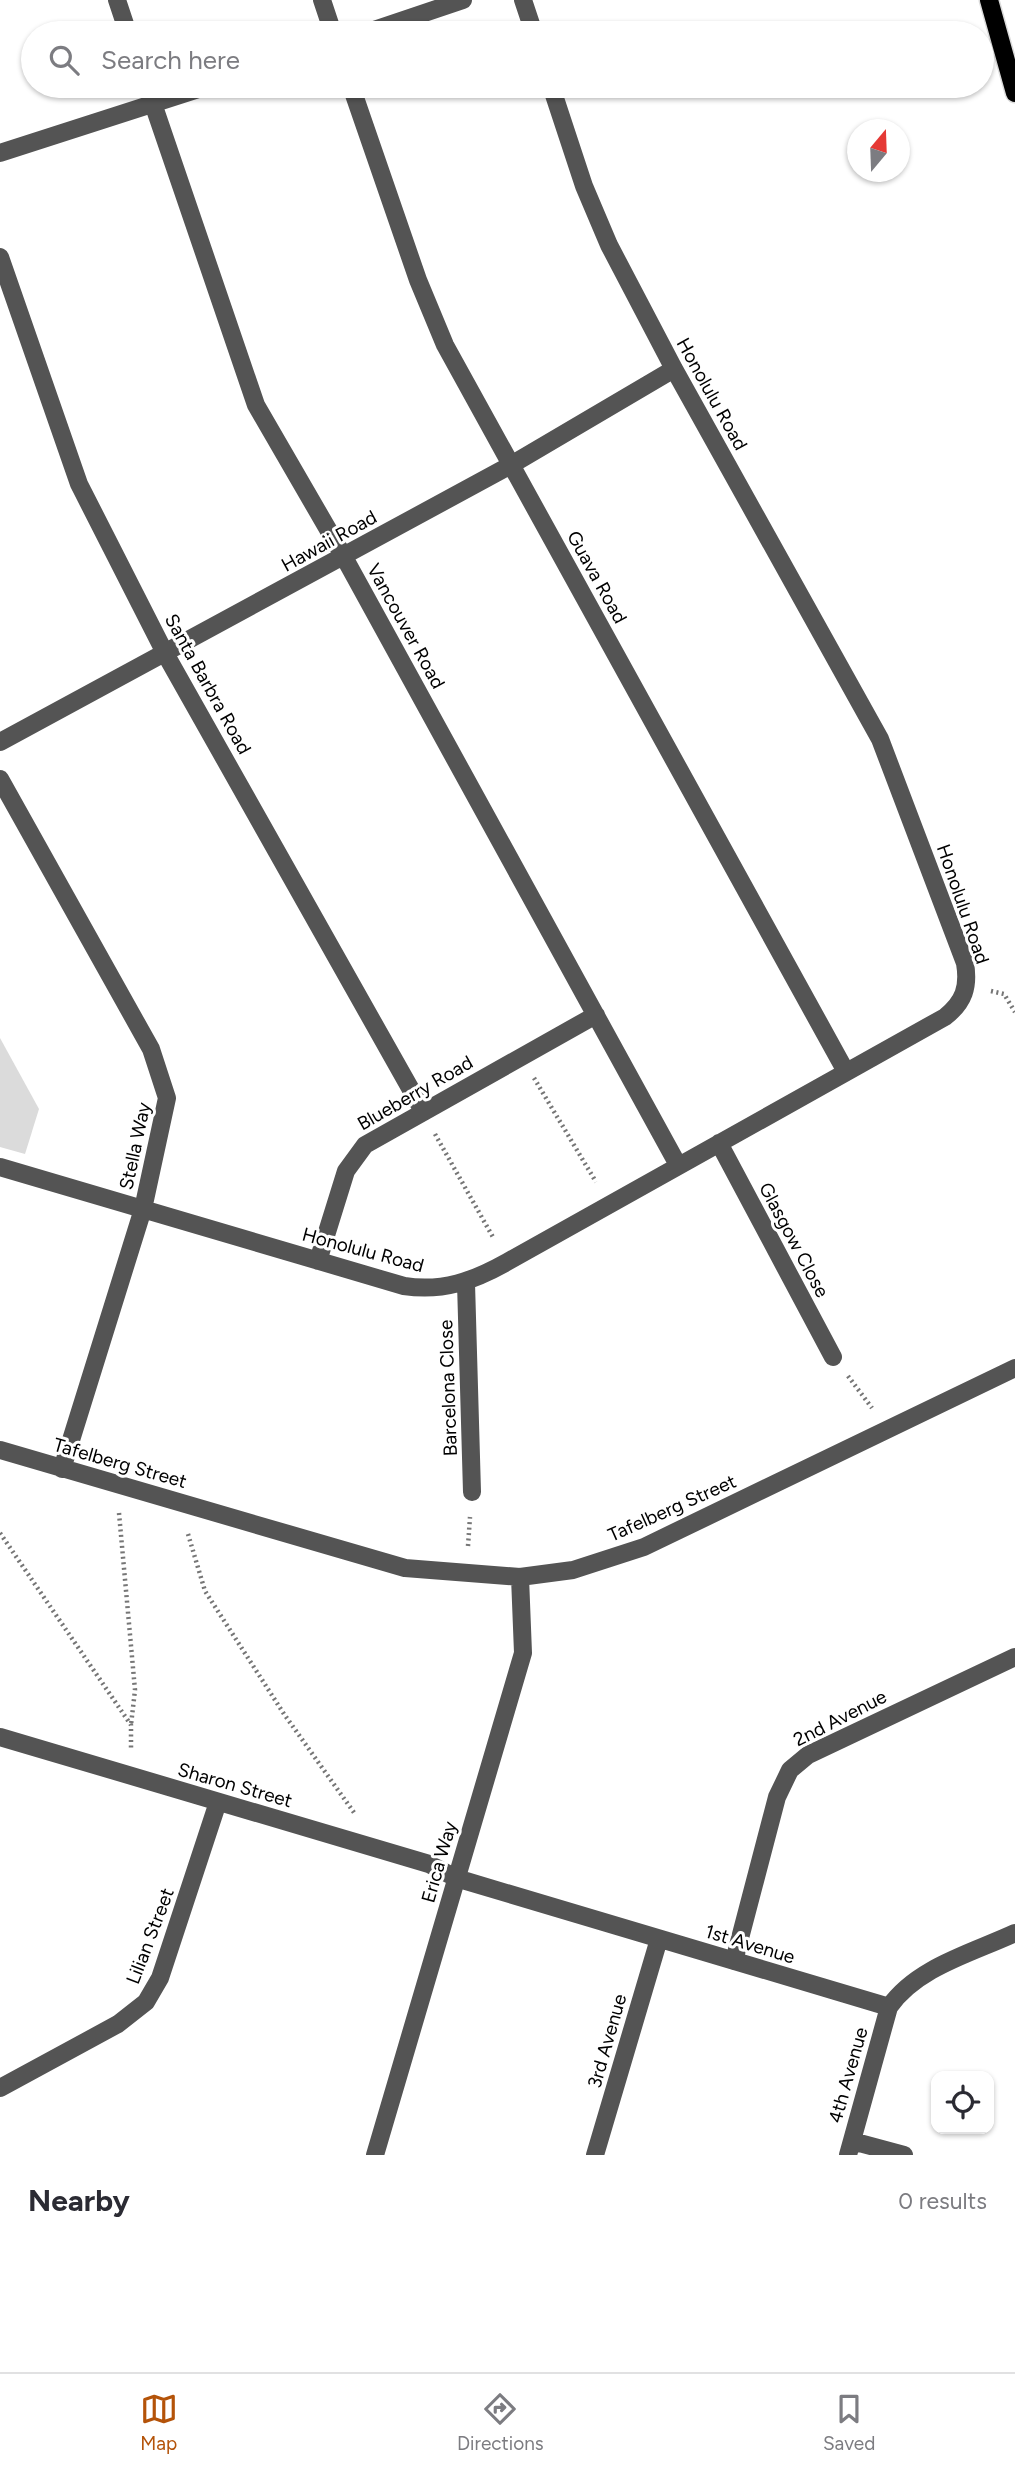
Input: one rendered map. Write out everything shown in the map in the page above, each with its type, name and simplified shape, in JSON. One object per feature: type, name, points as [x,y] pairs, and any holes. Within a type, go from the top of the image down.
[{"type":"main road","points":[[989,0],[1015,93]]},
{"type":"street","points":[[117,0],[124,21]]},
{"type":"street","points":[[322,0],[329,21]]},
{"type":"street","points":[[401,21],[463,0]]},
{"type":"street","points":[[523,0],[530,21]]},
{"type":"street","name":"Vancouver Road","points":[[151,98],[256,405],[344,557],[678,1165]]},
{"type":"street","points":[[0,153],[171,98]]},
{"type":"street","name":"Guava Road","points":[[355,98],[430,314],[845,1070]]},
{"type":"street","name":"Honolulu Road","points":[[0,1167],[318,1261],[420,1288],[466,1283],[953,1010],[967,986],[965,963],[880,739],[674,369],[600,226],[555,98]]},
{"type":"street","name":"Santa Barbra Road","points":[[0,257],[79,484],[166,655],[423,1111]]},
{"type":"street","name":"Hawaii Road","points":[[0,742],[166,655],[511,465],[674,369]]},
{"type":"street","name":"Stella Way","points":[[0,779],[151,1049],[166,1089],[167,1108],[143,1209],[62,1469]]},
{"type":"street","name":"Blueberry Road","points":[[318,1261],[340,1189],[355,1156],[365,1145],[596,1015]]},
{"type":"street","name":"Glasgow Close","points":[[719,1143],[833,1357]]},
{"type":"street","name":"Barcelona Close","points":[[466,1283],[472,1492]]},
{"type":"street","name":"Tafelberg Street","points":[[0,1451],[405,1568],[520,1577],[573,1570],[644,1546],[1015,1368]]},
{"type":"street","name":"Erica Way","points":[[375,2155],[523,1653],[520,1577]]},
{"type":"street","name":"2nd Avenue","points":[[734,1961],[777,1797],[790,1770],[808,1755],[1015,1657]]},
{"type":"street","name":"Sharon Street","points":[[0,1737],[429,1864],[456,1878]]},
{"type":"street","name":"Lilian Street","points":[[0,2088],[118,2024],[146,2002],[160,1978],[218,1802]]},
{"type":"street","name":"1st Avenue","points":[[456,1878],[888,2007]]},
{"type":"street","points":[[888,2007],[901,1990],[921,1976],[1015,1933]]},
{"type":"street","name":"3rd Avenue","points":[[595,2155],[659,1939]]},
{"type":"street","name":"4th Avenue","points":[[850,2148],[888,2007]]},
{"type":"street","points":[[850,2148],[904,2155]]},
{"type":"path","points":[[520,1057],[610,1204]]},
{"type":"path","points":[[423,1111],[507,1262]]},
{"type":"path","points":[[833,1357],[873,1409],[862,1415]]},
{"type":"path","points":[[460,1551],[468,1551],[472,1492]]},
{"type":"path","points":[[119,1513],[135,1689],[131,1725],[132,1758]]},
{"type":"path","points":[[0,1533],[131,1725]]},
{"type":"path","points":[[187,1534],[205,1591],[284,1714],[356,1815]]},
{"type":"shaded area","points":[[0,1038],[39,1109],[25,1154],[0,1147]]}]
